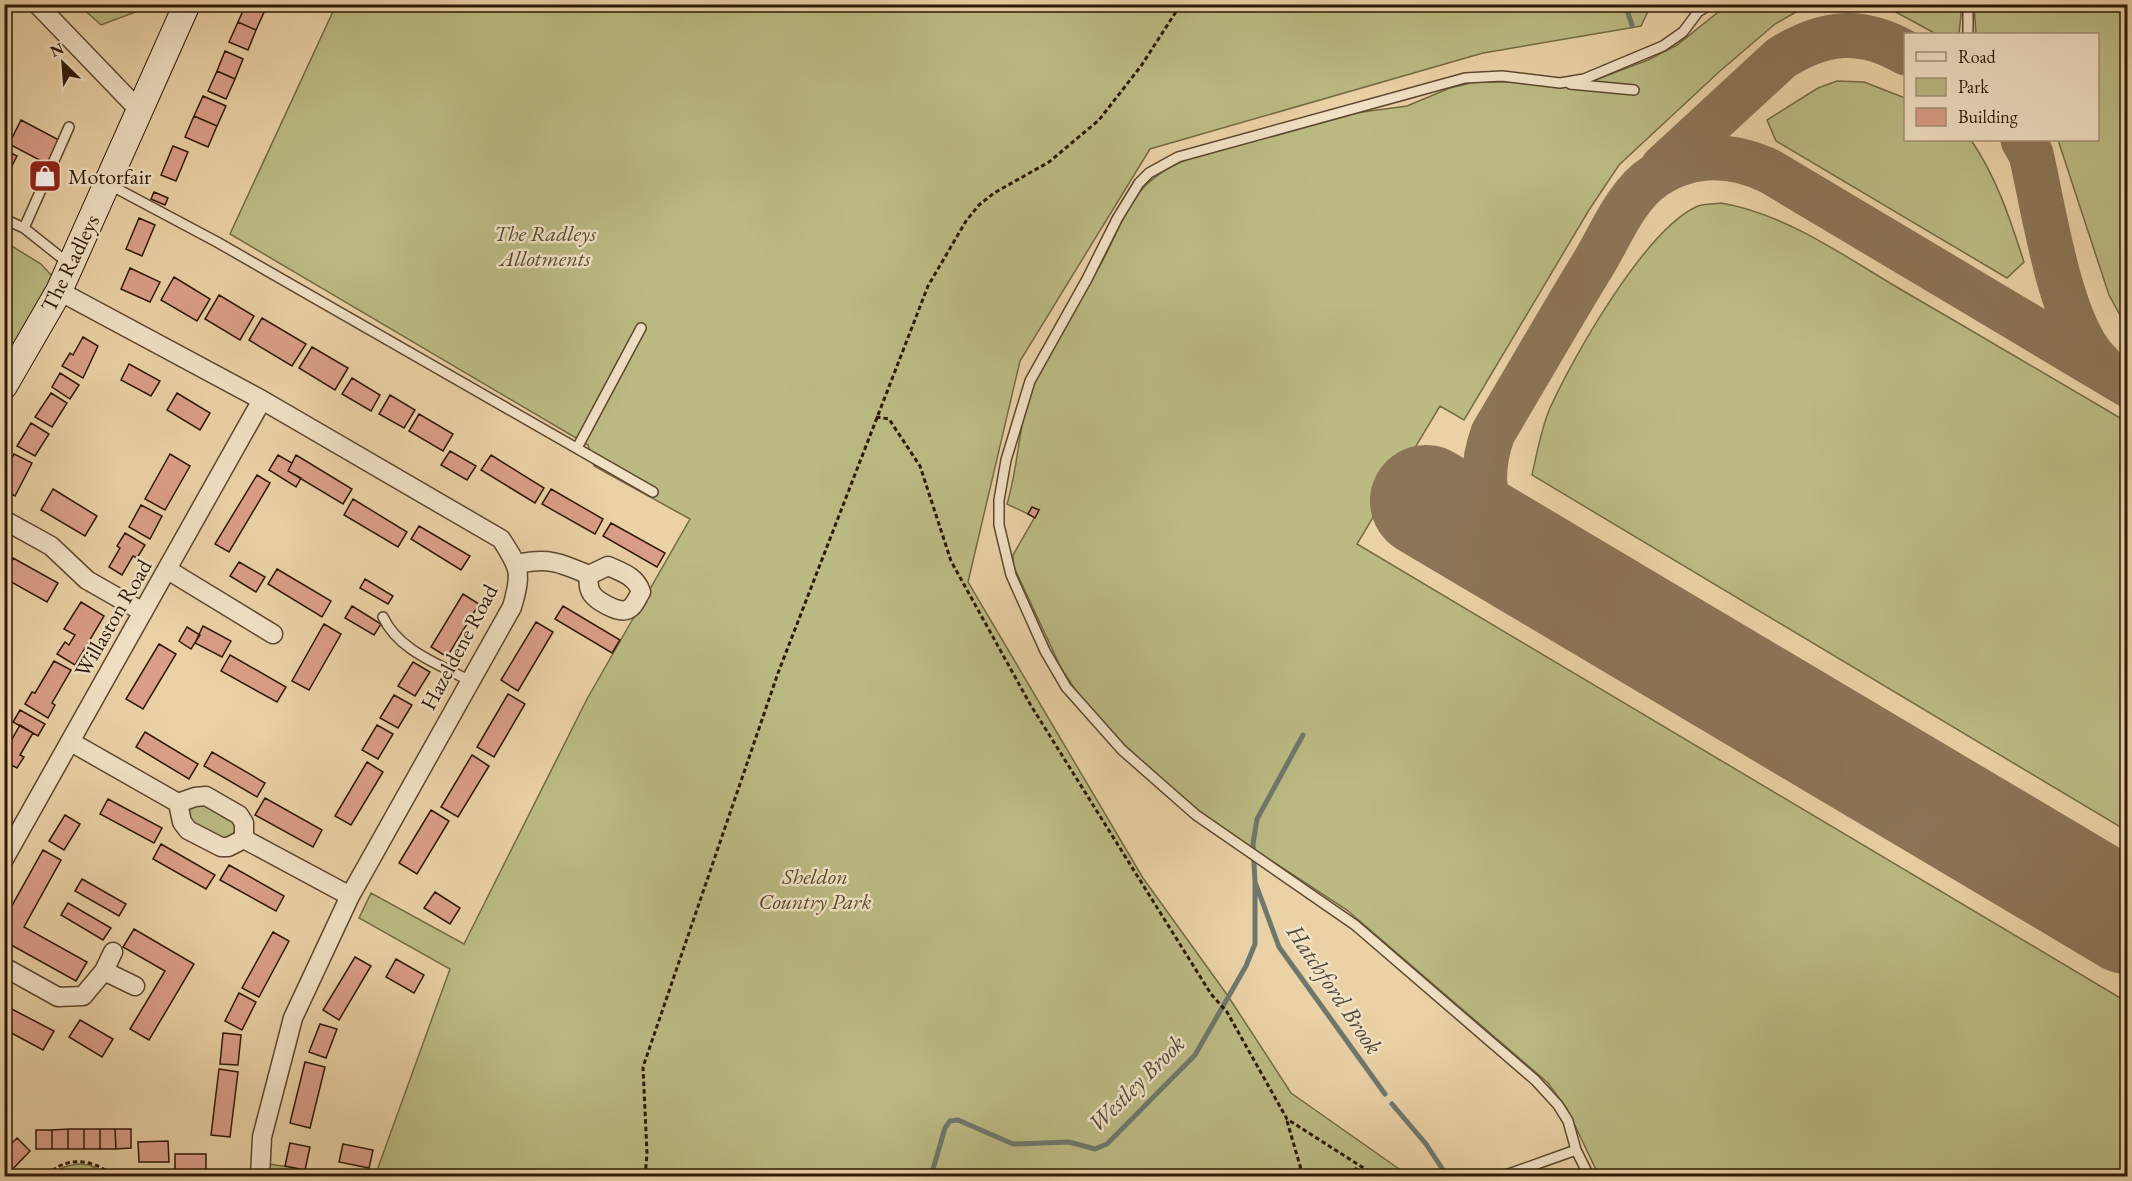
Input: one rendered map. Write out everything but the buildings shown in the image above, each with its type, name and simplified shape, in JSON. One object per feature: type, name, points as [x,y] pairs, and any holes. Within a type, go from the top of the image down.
[{"type":"street","points":[[37,4],[140,110]]},
{"type":"street","name":"The Radleys","points":[[4,386],[59,291],[186,4]]},
{"type":"street","name":"Hazeldene Road","points":[[59,291],[262,400],[501,539],[518,564],[519,586],[512,607],[350,896],[293,1018],[262,1137],[260,1176]]},
{"type":"street","name":"Willaston Road","points":[[4,859],[262,400]]},
{"type":"street","points":[[4,520],[51,546],[87,580],[143,612]]},
{"type":"street","points":[[518,564],[535,560],[558,561],[589,575]]},
{"type":"street","points":[[168,570],[273,634]]},
{"type":"street","points":[[70,742],[178,803],[182,822],[188,830],[221,847],[228,847],[244,839]]},
{"type":"street","points":[[178,803],[195,796],[206,796],[239,814],[244,823],[244,839]]},
{"type":"street","points":[[244,839],[350,896]]},
{"type":"street","points":[[4,968],[58,997],[83,996],[104,971],[113,952]]},
{"type":"street","points":[[104,971],[135,986]]},
{"type":"lane","points":[[4,16],[11,4]]},
{"type":"lane","points":[[1688,4],[1698,12]]},
{"type":"lane","points":[[1560,83],[1607,70],[1663,46],[1683,32],[1698,12],[1711,4]]},
{"type":"lane","points":[[1968,4],[1968,33]]},
{"type":"lane","points":[[1589,1176],[1576,1150],[1568,1121],[1558,1105],[1535,1080],[1355,925],[1196,815],[1149,776],[1093,720],[1057,673],[1020,597],[1002,539],[999,500],[1006,460],[1030,381],[1127,202],[1139,183],[1163,164],[1232,142],[1465,78],[1503,76],[1634,90]]},
{"type":"lane","points":[[24,228],[69,127]]},
{"type":"lane","points":[[108,184],[217,242],[653,492]]},
{"type":"lane","points":[[4,219],[24,228],[71,265]]},
{"type":"lane","points":[[577,448],[641,328]]},
{"type":"lane","points":[[383,617],[390,633],[406,647],[470,681]]},
{"type":"lane","points":[[1503,1176],[1576,1150]]},
{"type":"path","points":[[645,1176],[647,1154],[643,1067],[778,673],[928,286],[966,221],[994,193],[1049,162],[1099,120],[1141,66],[1181,4]]},
{"type":"path","points":[[876,417],[889,418],[920,466],[951,561],[1029,704],[1211,994],[1227,1012],[1287,1119],[1303,1176]]},
{"type":"path","points":[[1287,1119],[1376,1176]]},
{"type":"path","points":[[47,1176],[63,1165],[77,1161],[91,1163],[113,1176]]},
{"type":"path","points":[[1348,1176],[1359,1166]]},
{"type":"green space","name":"Sheldon Country Park","points":[[608,4],[618,11],[641,4],[1651,5],[1641,26],[1483,53],[1150,149],[1020,361],[968,582],[1143,878],[1228,996],[1291,1093],[1409,1176],[375,1176],[450,969],[359,918],[371,893],[464,944],[587,699],[690,519],[594,466],[588,445],[230,234],[336,5]]},
{"type":"green space","points":[[79,5],[154,5],[101,25]]},
{"type":"green space","points":[[1727,5],[1830,5],[1796,12],[1775,24],[1720,71],[1619,165],[1589,210],[1464,420],[1440,406],[1357,544],[2127,1002],[2127,1176],[1599,1176],[1567,1109],[1548,1083],[1347,910],[1214,823],[1160,778],[1114,735],[1080,697],[1061,668],[1013,565],[1013,555],[1039,510],[1028,514],[1007,504],[1029,396],[1044,361],[1094,277],[1126,214],[1143,188],[1153,179],[1188,159],[1355,113],[1407,106],[1450,88],[1475,82],[1518,82],[1574,88],[1648,60],[1677,45]]},
{"type":"green space","points":[[1868,5],[1962,5],[1959,33],[1934,33],[1894,11]]},
{"type":"green space","points":[[1974,5],[2127,5],[2127,328],[2109,295],[2058,141],[2099,141],[2099,33],[1976,33]]},
{"type":"green space","points":[[1837,81],[1864,82],[1904,98],[1904,141],[1972,141],[1996,184],[2024,262],[2007,278],[1776,141],[1767,120],[1818,88]]},
{"type":"green space","points":[[1721,203],[1769,216],[1814,238],[2127,422],[2127,831],[1532,475],[1550,408],[1593,327],[1613,296],[1634,266],[1678,219],[1698,206]]},
{"type":"green space","points":[[5,242],[41,264],[53,277],[5,365]]},
{"type":"green space","points":[[198,801],[234,819],[233,834],[224,840],[188,821],[187,811]]},
{"type":"green space","points":[[77,1164],[90,1165],[110,1176],[50,1176],[64,1167]]},
{"type":"green space","points":[[269,1164],[348,1176],[270,1176]]},
{"type":"waterway","name":"Hatchford Brook","points":[[1625,4],[1632,25]]},
{"type":"waterway","name":"Hatchford Brook","points":[[1303,735],[1257,819],[1253,844],[1255,882],[1279,947],[1385,1094]]},
{"type":"waterway","name":"Westley Brook","points":[[931,1176],[945,1128],[950,1121],[958,1120],[1013,1144],[1069,1142],[1095,1149],[1107,1144],[1195,1055],[1246,966],[1255,944],[1255,882]]},
{"type":"waterway","name":"Hatchford Brook","points":[[1392,1104],[1426,1144],[1447,1176]]},
{"type":"taxiway","points":[[1663,167],[1781,58],[1797,49],[1828,38],[1858,36],[1874,39],[1904,52]]},
{"type":"taxiway","points":[[2024,141],[2031,154],[2055,266],[2064,296],[2086,347],[2100,364]]},
{"type":"taxiway","points":[[1515,554],[1496,527],[1486,497],[1485,466],[1493,433],[1628,204],[1636,193],[1655,176],[1683,163],[1698,159],[1727,159],[1742,161],[1771,172],[2128,385]]},
{"type":"runway","points":[[1426,501],[2128,918]]},
{"type":"place","name":"Motorfair","points":[[45,176]]},
{"type":"park label","name":"The Radleys Allotments","points":[[545,246]]}]
